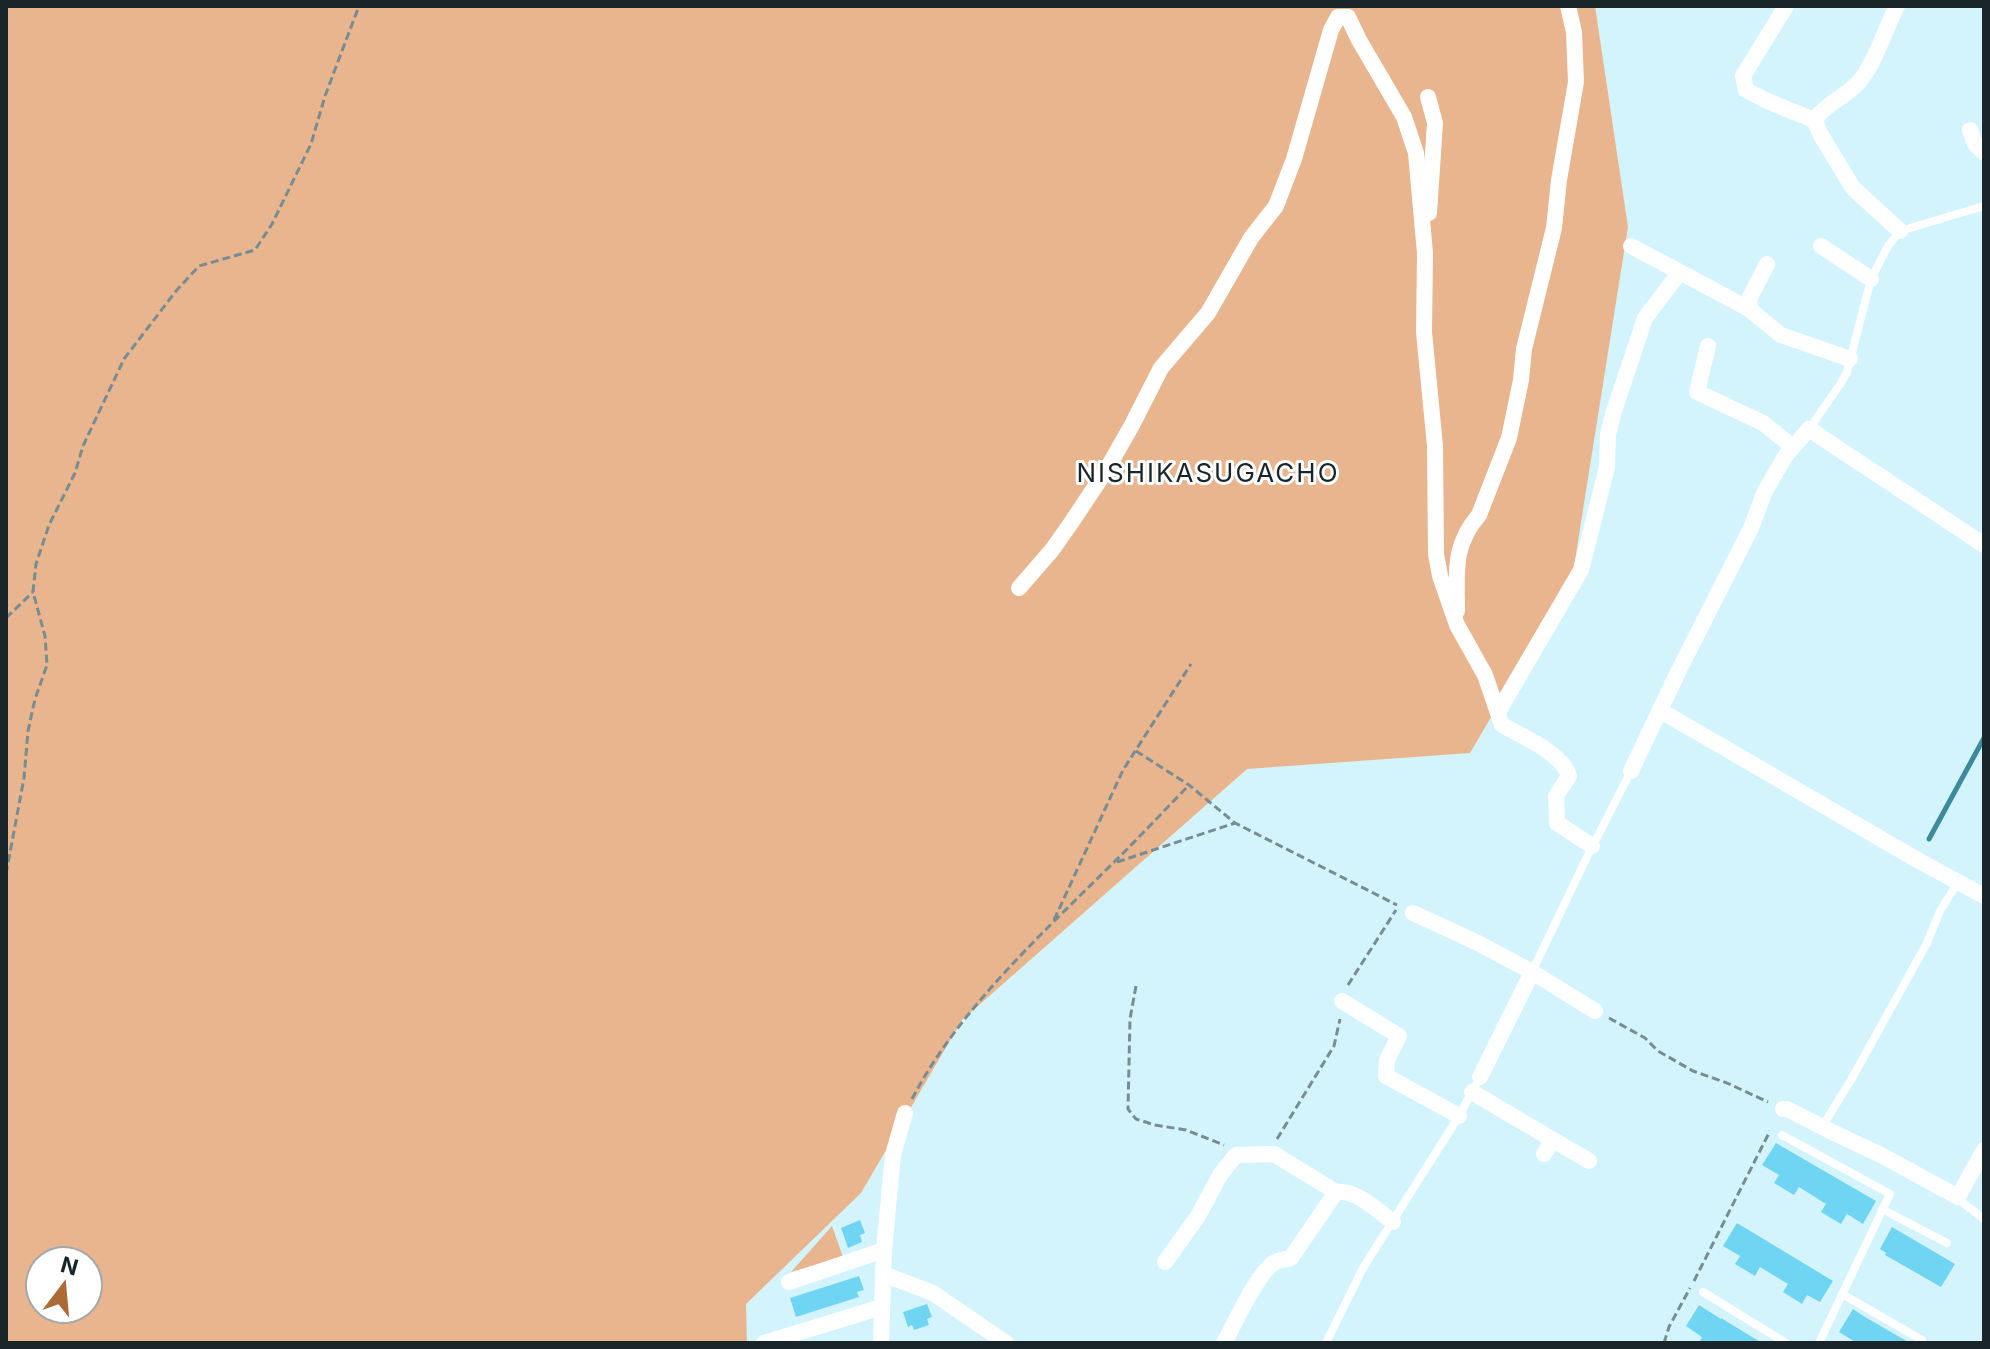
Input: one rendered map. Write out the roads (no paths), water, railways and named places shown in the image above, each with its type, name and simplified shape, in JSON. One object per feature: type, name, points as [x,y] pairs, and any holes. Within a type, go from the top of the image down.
[{"type":"street","points":[[1457,625],[1458,550],[1470,525],[1479,515],[1509,438],[1524,349],[1554,228],[1576,82],[1574,32],[1568,6]]},
{"type":"street","points":[[1786,6],[1743,76],[1746,90],[1814,120],[1853,188],[1900,231]]},
{"type":"street","points":[[1814,120],[1823,108],[1858,83],[1876,53],[1897,6]]},
{"type":"street","points":[[1019,588],[1071,523],[1107,469],[1161,368],[1208,313],[1251,238],[1276,206],[1294,159],[1331,30],[1338,17],[1348,17],[1404,117],[1416,153],[1425,250]]},
{"type":"street","points":[[1428,97],[1435,123],[1425,250],[1424,332],[1435,446],[1436,554],[1440,576],[1457,625],[1485,675],[1502,725],[1536,744],[1566,767],[1569,776],[1556,796],[1557,823],[1592,846]]},
{"type":"street","points":[[1970,130],[1975,144],[1984,152]]},
{"type":"street","points":[[1631,246],[1749,309],[1781,335],[1850,359]]},
{"type":"street","points":[[1821,246],[1871,279]]},
{"type":"street","points":[[1749,309],[1750,297],[1767,264]]},
{"type":"street","points":[[1498,712],[1581,570],[1607,467],[1608,434],[1614,411],[1645,318],[1680,272]]},
{"type":"street","points":[[1708,346],[1697,392],[1763,423],[1793,447]]},
{"type":"street","points":[[1631,771],[1751,528],[1765,491],[1786,455],[1809,429],[1984,545]]},
{"type":"street","points":[[1661,711],[1984,896]]},
{"type":"street","points":[[1406,909],[1532,972],[1595,1011]]},
{"type":"street","points":[[1532,972],[1476,1084],[1549,1147],[1589,1161]]},
{"type":"street","points":[[1342,1001],[1399,1036],[1387,1060],[1386,1076],[1459,1116]]},
{"type":"street","points":[[1783,1109],[1881,1155],[1958,1197],[1984,1150]]},
{"type":"street","points":[[881,1343],[884,1250],[893,1155],[905,1113]]},
{"type":"street","points":[[1165,1262],[1236,1155],[1274,1154],[1336,1192],[1345,1191],[1359,1198],[1393,1222]]},
{"type":"street","points":[[1224,1343],[1257,1283],[1272,1264],[1291,1258],[1336,1192]]},
{"type":"street","points":[[789,1282],[884,1250]]},
{"type":"street","points":[[883,1274],[933,1293],[1006,1343]]},
{"type":"street","points":[[764,1343],[882,1307]]},
{"type":"lane","points":[[1809,429],[1841,383],[1871,279],[1888,246],[1900,231],[1984,206]]},
{"type":"lane","points":[[1532,972],[1631,771]]},
{"type":"lane","points":[[1822,1127],[1851,1080],[1958,882]]},
{"type":"lane","points":[[1326,1343],[1363,1268],[1476,1084]]},
{"type":"lane","points":[[1782,1135],[1890,1194],[1819,1343]]},
{"type":"lane","points":[[1958,1197],[1984,1219]]},
{"type":"lane","points":[[1882,1209],[1947,1243]]},
{"type":"lane","points":[[1703,1292],[1786,1343]]},
{"type":"lane","points":[[1842,1294],[1922,1340]]},
{"type":"waterway","points":[[1929,839],[1984,738]]},
{"type":"district","name":"NISHIKASUGACHO","points":[[1208,473]]}]
